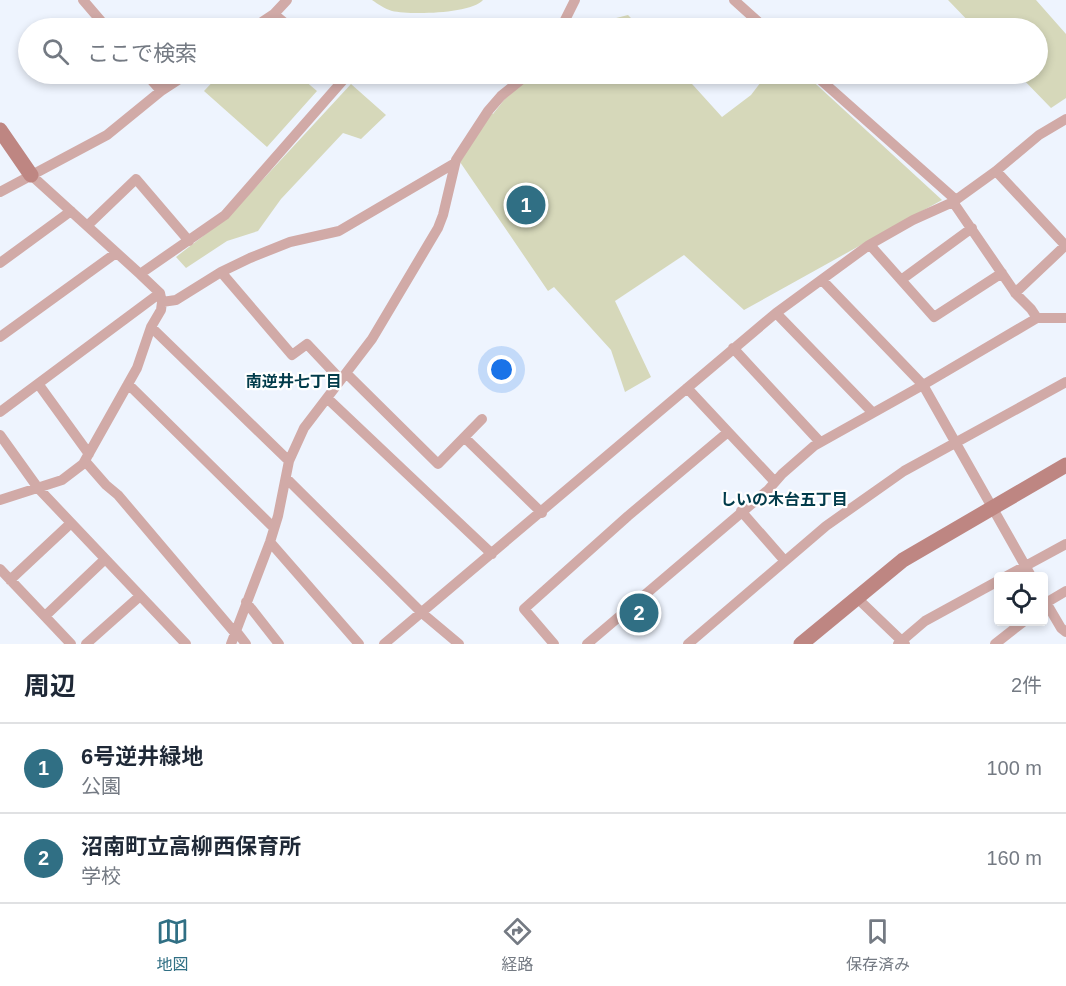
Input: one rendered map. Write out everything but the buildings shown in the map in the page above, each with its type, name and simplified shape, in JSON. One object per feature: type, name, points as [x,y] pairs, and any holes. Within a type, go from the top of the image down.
[{"type":"street","points":[[83,0],[98,18]]},
{"type":"street","points":[[268,18],[287,0]]},
{"type":"street","points":[[566,18],[575,0]]},
{"type":"street","points":[[734,0],[754,18]]},
{"type":"street","points":[[274,14],[279,18]]},
{"type":"street","points":[[154,84],[161,92]]},
{"type":"street","points":[[0,192],[107,135],[173,84]]},
{"type":"street","points":[[140,274],[225,215],[340,84]]},
{"type":"street","points":[[234,636],[270,542],[287,479],[289,461],[304,428],[372,339],[438,228],[455,163],[488,111],[516,84]]},
{"type":"street","points":[[825,84],[955,201],[1015,293],[1037,318]]},
{"type":"street","points":[[384,644],[542,513],[776,313],[870,245],[913,220],[955,201],[1039,135],[1066,119]]},
{"type":"street","points":[[0,130],[31,175],[140,274],[161,298],[161,310],[151,327],[137,369],[87,458],[62,480],[0,501]]},
{"type":"street","points":[[0,412],[161,298],[176,300],[221,272],[250,258],[290,242],[339,231],[455,163]]},
{"type":"street","points":[[996,171],[1066,245],[1015,293]]},
{"type":"street","points":[[88,225],[136,179],[189,241]]},
{"type":"street","points":[[0,263],[71,211]]},
{"type":"street","points":[[901,280],[972,228]]},
{"type":"street","points":[[870,245],[934,317],[1002,273]]},
{"type":"street","points":[[0,337],[116,253]]},
{"type":"street","points":[[221,272],[292,355],[307,344],[438,464],[482,419]]},
{"type":"street","points":[[822,280],[923,385],[1028,571],[1066,544]]},
{"type":"street","points":[[776,313],[873,413]]},
{"type":"street","points":[[587,644],[820,442],[1037,318],[1066,318]]},
{"type":"street","points":[[151,327],[289,461]]},
{"type":"street","points":[[733,348],[820,442]]},
{"type":"street","points":[[688,644],[825,526],[904,471],[1066,381]]},
{"type":"street","points":[[128,384],[274,528]]},
{"type":"street","points":[[39,385],[106,485],[118,495],[234,636],[246,644]]},
{"type":"street","points":[[687,388],[775,482]]},
{"type":"street","points":[[327,398],[492,554]]},
{"type":"street","points":[[554,644],[524,609],[628,516],[728,432]]},
{"type":"street","points":[[0,435],[38,488],[186,644]]},
{"type":"street","points":[[465,438],[542,513]]},
{"type":"street","points":[[801,644],[903,560],[1066,465]]},
{"type":"street","points":[[287,479],[422,613],[459,644]]},
{"type":"street","points":[[741,511],[784,560]]},
{"type":"street","points":[[10,580],[71,523]]},
{"type":"street","points":[[270,542],[360,644]]},
{"type":"street","points":[[45,616],[105,559]]},
{"type":"street","points":[[0,569],[71,644]]},
{"type":"street","points":[[856,597],[901,643],[925,621],[994,584]]},
{"type":"street","points":[[1048,600],[1066,591]]},
{"type":"street","points":[[86,644],[140,596]]},
{"type":"street","points":[[246,602],[279,644]]},
{"type":"street","points":[[1048,608],[1066,632]]},
{"type":"street","points":[[995,644],[1017,626]]},
{"type":"green space","points":[[372,0],[483,0],[476,5],[454,11],[412,13],[392,11]]},
{"type":"green space","points":[[948,0],[1036,0],[1066,34],[1066,98],[1051,108],[1028,84],[1048,84],[1048,18],[965,18]]},
{"type":"green space","points":[[211,84],[309,84],[317,91],[267,147],[204,91]]},
{"type":"green space","points":[[351,84],[386,115],[361,139],[343,133],[281,199],[258,231],[227,241],[186,268],[176,257],[229,216]]},
{"type":"green space","points":[[522,84],[692,84],[722,117],[751,95],[759,84],[816,84],[942,200],[744,310],[684,255],[615,301],[651,377],[625,392],[611,350],[554,287],[548,291],[460,162],[491,112],[493,114]]},
{"type":"place","name":"6号逆井緑地","points":[[526,205]]},
{"type":"place","name":"沼南町立高柳西保育所","points":[[639,613]]},
{"type":"district","name":"南逆井七丁目","points":[[294,381]]},
{"type":"district","name":"しいの木台五丁目","points":[[784,499]]}]
